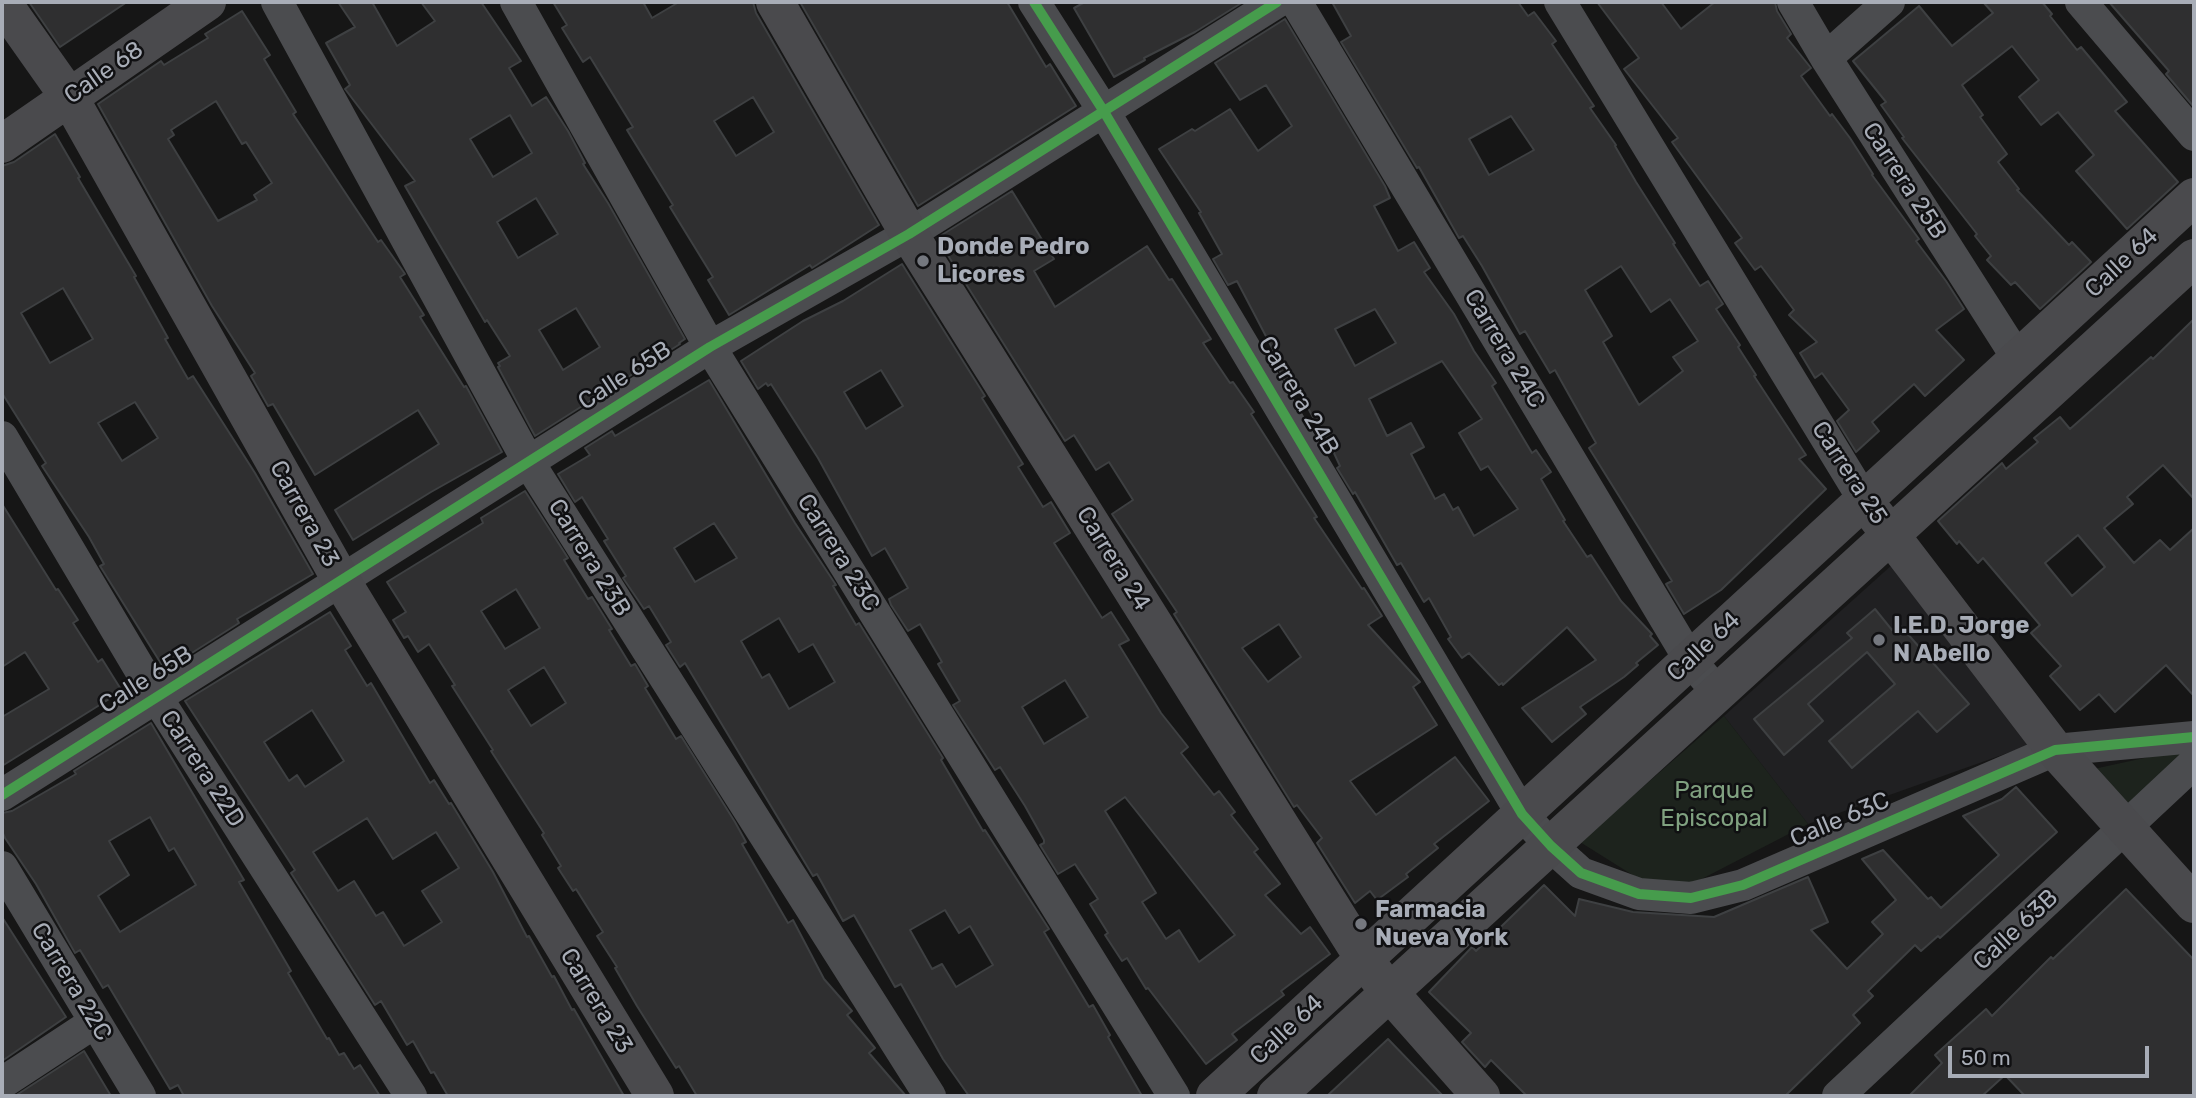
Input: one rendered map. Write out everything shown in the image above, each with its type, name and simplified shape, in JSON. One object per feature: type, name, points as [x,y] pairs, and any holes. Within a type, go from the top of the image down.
[{"type":"street","name":"Carrera 23","points":[[2,2],[69,97],[341,580],[655,1096]]},
{"type":"street","name":"Calle 68","points":[[2,144],[206,2]]},
{"type":"street","name":"Carrera 23B","points":[[277,2],[529,463],[930,1096]]},
{"type":"street","name":"Carrera 23C","points":[[516,2],[710,346],[1174,1096]]},
{"type":"street","name":"Carrera 24","points":[[775,2],[909,234],[1364,959],[1389,992],[1481,1096]]},
{"type":"street","name":"Carrera 24B","points":[[1034,2],[1103,110],[1522,814]]},
{"type":"street","name":"Calle 65B","points":[[2,795],[710,346],[909,234],[1277,2]]},
{"type":"street","name":"Carrera 24C","points":[[1296,2],[1690,660],[1718,693]]},
{"type":"street","name":"Carrera 25","points":[[1560,2],[1864,500],[2055,750],[2194,904]]},
{"type":"street","name":"Carrera 25B","points":[[1793,2],[2018,359]]},
{"type":"street","points":[[1826,58],[1889,2]]},
{"type":"street","points":[[2081,2],[2194,135]]},
{"type":"street","name":"Calle 64","points":[[1214,1096],[2194,197]]},
{"type":"street","name":"Calle 64","points":[[1276,1096],[2194,258]]},
{"type":"street","points":[[2070,311],[2099,345]]},
{"type":"street","name":"Carrera 22D","points":[[2,437],[157,698],[411,1096]]},
{"type":"street","name":"Calle 63C","points":[[1522,814],[1551,846],[1581,873],[1639,894],[1692,898],[1743,885],[2055,750],[2194,737]]},
{"type":"street","name":"Calle 63B","points":[[1838,1096],[2194,762]]},
{"type":"street","name":"Carrera 22C","points":[[2,867],[140,1096]]},
{"type":"street","points":[[2,1083],[94,1022]]},
{"type":"shaded area","name":"I.E.D. Jorge N Abello","points":[[1893,564],[2030,745],[1808,824],[1724,716]]},
{"type":"green space","name":"Parque Episcopal","points":[[1724,716],[1808,824],[1692,884],[1639,879],[1580,842]]},
{"type":"green space","points":[[2190,748],[2125,817],[2089,770]]},
{"type":"building","points":[[29,2],[127,2],[60,47]]},
{"type":"building","points":[[338,2],[372,2],[397,46],[435,21],[421,2],[481,2],[521,61],[509,68],[532,106],[546,97],[568,131],[585,163],[583,164],[685,339],[535,436],[498,367],[498,363],[510,356],[487,320],[485,322],[405,186],[415,181],[345,89],[350,85],[326,43],[355,27]],"holes":[[[510,115],[532,153],[493,177],[470,139]],[[536,198],[558,234],[518,258],[497,222]],[[576,308],[600,347],[563,370],[539,330]]]},
{"type":"building","points":[[553,2],[643,2],[652,18],[679,2],[753,2],[756,13],[879,225],[812,268],[810,265],[729,315],[708,280],[713,277],[627,130],[633,127],[590,57],[583,62],[562,28],[567,25]],"holes":[[[753,97],[774,132],[736,156],[714,121]]]},
{"type":"building","points":[[800,2],[1007,2],[1046,67],[1050,64],[1076,106],[918,206]]},
{"type":"building","points":[[1085,2],[1243,2],[1114,77],[1074,8]]},
{"type":"building","points":[[1332,2],[1518,2],[1528,16],[1534,12],[1556,41],[1552,44],[1594,106],[1590,108],[1616,145],[1700,286],[1708,281],[1723,304],[1716,309],[1740,345],[1738,347],[1756,375],[1754,376],[1806,455],[1799,459],[1826,489],[1721,590],[1684,614],[1666,584],[1672,581],[1589,448],[1596,443],[1555,370],[1550,373],[1525,331],[1520,334],[1482,266],[1463,236],[1459,238],[1419,167],[1417,168],[1341,42],[1351,36]],"holes":[[[1511,116],[1534,150],[1489,175],[1469,139]],[[1621,266],[1651,312],[1670,299],[1698,341],[1673,357],[1683,371],[1639,405],[1603,342],[1612,336],[1585,290]]]},
{"type":"building","points":[[1597,2],[1661,2],[1681,29],[1715,2],[1775,2],[1777,11],[1791,34],[1787,38],[1811,68],[1801,76],[1850,138],[1872,175],[1919,239],[1916,241],[1964,309],[1936,330],[1964,360],[1925,396],[1914,384],[1872,422],[1879,431],[1856,452],[1837,421],[1849,410],[1822,373],[1815,378],[1800,353],[1817,342],[1789,315],[1794,310],[1761,266],[1755,270],[1735,243],[1742,238],[1672,142],[1678,138],[1624,69],[1639,58]]},
{"type":"building","points":[[1983,2],[2042,2],[2077,50],[2081,47],[2127,102],[2115,111],[2178,182],[2127,229],[2076,171],[2094,155],[2058,112],[2041,125],[2019,97],[2039,80],[2012,46],[1962,85],[1983,115],[1980,117],[2007,154],[1998,162],[2019,189],[2017,190],[2069,245],[2072,242],[2091,262],[2040,309],[2015,282],[2011,285],[1987,260],[1991,256],[1975,236],[1977,234],[1902,138],[1904,137],[1881,105],[1886,102],[1853,61],[1919,6],[1952,46],[1993,13]]},
{"type":"building","points":[[2109,2],[2194,2],[2194,107],[2166,74],[2169,71]]},
{"type":"building","points":[[242,11],[270,55],[264,59],[296,112],[293,114],[378,242],[381,240],[405,274],[400,277],[424,315],[420,317],[464,387],[466,386],[502,452],[353,540],[335,510],[439,444],[418,410],[315,475],[273,404],[268,406],[251,376],[255,373],[212,306],[98,104],[161,61],[164,65],[208,38],[205,34]],"holes":[[[216,101],[242,144],[246,142],[272,183],[254,195],[257,200],[218,221],[168,139],[174,135],[171,130]]]},
{"type":"building","points":[[1285,19],[1385,186],[1390,198],[1374,206],[1398,251],[1414,242],[1430,268],[1424,272],[1454,314],[1474,351],[1496,383],[1492,386],[1532,453],[1536,450],[1551,472],[1541,479],[1565,520],[1563,521],[1587,557],[1591,555],[1621,601],[1652,634],[1650,636],[1658,645],[1624,677],[1580,707],[1586,714],[1552,742],[1522,708],[1596,660],[1567,627],[1503,685],[1499,685],[1469,653],[1462,658],[1448,639],[1451,637],[1429,598],[1424,602],[1401,563],[1397,565],[1355,492],[1353,494],[1337,468],[1340,466],[1319,421],[1316,423],[1299,391],[1293,394],[1282,376],[1278,367],[1281,365],[1237,281],[1228,285],[1213,259],[1222,254],[1199,213],[1201,212],[1159,149],[1230,109],[1258,151],[1292,126],[1266,85],[1240,100],[1215,63]],"holes":[[[1375,309],[1396,343],[1355,366],[1335,329]],[[1442,361],[1482,419],[1459,433],[1481,470],[1488,466],[1518,509],[1474,536],[1458,507],[1453,510],[1444,494],[1435,499],[1411,454],[1424,447],[1411,423],[1387,436],[1369,399]]]},
{"type":"building","points":[[55,134],[136,276],[134,277],[168,338],[165,339],[188,379],[193,376],[255,473],[313,574],[237,619],[239,623],[165,670],[100,566],[104,564],[89,537],[42,466],[46,463],[2,393],[2,166],[14,162]],"holes":[[[63,288],[93,339],[50,363],[21,313]],[[135,402],[158,438],[122,461],[98,423]]]},
{"type":"building","points":[[1012,191],[1054,259],[1034,271],[1055,307],[1147,246],[1169,280],[1172,279],[1211,339],[1203,343],[1254,412],[1251,414],[1317,517],[1314,518],[1382,616],[1368,625],[1420,682],[1413,687],[1437,725],[1350,781],[1376,815],[1455,757],[1489,801],[1434,844],[1438,848],[1406,874],[1408,877],[1377,900],[1370,891],[1355,903],[1317,843],[1322,838],[1297,805],[1294,807],[1174,614],[1177,612],[1112,514],[1133,500],[1109,462],[1096,470],[1074,435],[1065,441],[937,238]],"holes":[[[1279,624],[1301,657],[1268,682],[1242,648]]]},
{"type":"building","points":[[902,264],[985,396],[982,398],[1023,464],[1018,467],[1043,507],[1051,502],[1070,533],[1054,543],[1102,618],[1111,612],[1129,640],[1119,645],[1161,713],[1188,747],[1181,753],[1214,795],[1219,791],[1235,812],[1231,815],[1258,849],[1254,852],[1280,884],[1265,895],[1301,934],[1310,927],[1330,954],[1281,991],[1284,995],[1232,1034],[1237,1040],[1206,1064],[1148,988],[1146,989],[1127,958],[1122,961],[1090,904],[1098,899],[1075,864],[1058,874],[1040,845],[1044,840],[1025,806],[1000,767],[995,770],[953,705],[960,701],[938,664],[942,662],[920,624],[908,631],[891,605],[889,599],[908,588],[885,548],[872,556],[818,458],[771,384],[768,386],[766,383],[758,389],[741,361],[803,321],[843,301]],"holes":[[[881,370],[903,406],[866,429],[844,392]],[[1065,680],[1088,717],[1044,744],[1022,707]],[[1125,797],[1235,935],[1199,962],[1179,930],[1166,939],[1142,902],[1156,893],[1105,811]]]},
{"type":"building","points":[[2194,319],[2194,499],[2163,465],[2127,497],[2133,504],[2104,528],[2134,563],[2160,540],[2170,550],[2194,528],[2194,696],[2166,665],[2115,712],[2099,694],[2080,710],[2050,676],[2061,666],[2031,633],[2040,625],[1983,558],[1978,563],[1959,541],[1957,544],[1938,521],[2002,463],[2006,469],[2038,442],[2034,438],[2060,417],[2070,429],[2151,357],[2153,359]],"holes":[[[2078,535],[2105,567],[2072,596],[2045,563]]]},
{"type":"building","points":[[709,380],[795,523],[836,585],[833,586],[856,625],[859,623],[943,758],[941,760],[983,831],[985,830],[1049,929],[1044,932],[1089,1007],[1093,1005],[1142,1096],[969,1096],[943,1059],[901,984],[895,987],[854,915],[843,921],[817,874],[813,876],[685,663],[680,667],[666,645],[671,642],[649,606],[644,609],[623,578],[626,576],[604,541],[608,539],[582,497],[575,502],[558,474],[590,455],[585,448],[612,431],[615,436]],"holes":[[[714,523],[737,558],[695,582],[674,548]],[[779,618],[799,652],[813,644],[835,682],[789,709],[769,674],[762,678],[741,641]],[[945,910],[959,933],[970,926],[993,965],[956,987],[942,964],[932,969],[910,930]]]},
{"type":"building","points":[[525,491],[568,558],[564,560],[588,599],[592,597],[631,666],[635,664],[648,686],[645,688],[676,739],[681,736],[735,822],[746,842],[742,844],[788,923],[793,920],[824,979],[852,1011],[847,1015],[875,1048],[869,1053],[906,1096],[697,1096],[679,1066],[676,1068],[597,936],[603,932],[576,889],[573,891],[558,868],[561,866],[542,835],[544,833],[452,686],[455,685],[429,644],[418,652],[408,636],[404,638],[393,620],[406,612],[387,582],[483,523],[481,518]],"holes":[[[516,589],[540,628],[505,649],[481,611]],[[544,667],[566,703],[531,726],[508,690]]]},
{"type":"building","points":[[2,504],[78,620],[73,623],[98,662],[102,659],[122,691],[2,766],[2,717],[49,689],[25,652],[2,667]]},
{"type":"building","points":[[1875,609],[1892,630],[1899,624],[1969,704],[1937,732],[1918,711],[1852,768],[1829,741],[1895,684],[1867,652],[1808,704],[1823,721],[1784,755],[1754,719],[1852,638],[1847,633]]},
{"type":"building","points":[[330,612],[351,646],[345,650],[367,686],[371,683],[430,783],[434,780],[449,804],[451,803],[493,872],[527,937],[529,936],[552,977],[554,976],[624,1096],[448,1096],[413,1041],[407,1045],[381,1001],[375,1005],[291,873],[295,870],[185,701]],"holes":[[[312,710],[344,761],[305,787],[297,775],[289,781],[264,742]],[[367,818],[393,859],[436,832],[459,868],[422,891],[442,922],[404,946],[383,912],[376,916],[354,881],[338,891],[313,852]]]},
{"type":"building","points":[[151,723],[244,880],[239,882],[327,1039],[329,1038],[339,1055],[344,1053],[354,1069],[360,1065],[380,1096],[184,1096],[178,1085],[170,1089],[108,985],[103,988],[80,950],[75,953],[2,831],[2,813],[12,811],[76,774],[74,771]],"holes":[[[150,817],[169,851],[174,848],[196,885],[120,932],[98,896],[129,875],[109,841]]]},
{"type":"building","points":[[2016,787],[2057,832],[1940,938],[1938,936],[1921,951],[1915,945],[1868,991],[1873,996],[1853,1015],[1860,1023],[1785,1096],[1527,1096],[1491,1060],[1485,1067],[1462,1042],[1471,1033],[1429,992],[1472,947],[1476,951],[1544,885],[1575,916],[1579,899],[1633,912],[1714,917],[1808,877],[1828,922],[1811,930],[1847,969],[1883,934],[1872,922],[1896,900],[1862,859],[1883,850],[1928,899],[1931,897],[1941,908],[1999,855],[1963,816],[2002,799]]},
{"type":"building","points":[[2126,889],[2194,960],[2194,1096],[2025,1096],[2005,1075],[1982,1096],[1909,1096],[1942,1063],[1935,1055],[1986,1009],[1992,1016],[2051,957],[2053,959]]},
{"type":"building","points":[[2,917],[66,1017],[2,1061]]},
{"type":"building","points":[[1388,1039],[1443,1096],[1327,1096]]},
{"type":"building","points":[[84,1051],[111,1096],[15,1096]]},
{"type":"cycle path","points":[[1034,2],[1103,110],[1522,814],[1551,846],[1581,873],[1639,894],[1691,898],[1743,885],[2055,750],[2194,737]]},
{"type":"cycle path","points":[[2,795],[710,347],[909,234],[1277,2]]},
{"type":"place","name":"Donde Pedro Licores","points":[[923,261]]},
{"type":"place","name":"I.E.D. Jorge N Abello","points":[[1879,640]]},
{"type":"place","name":"Farmacia Nueva York","points":[[1361,924]]}]
